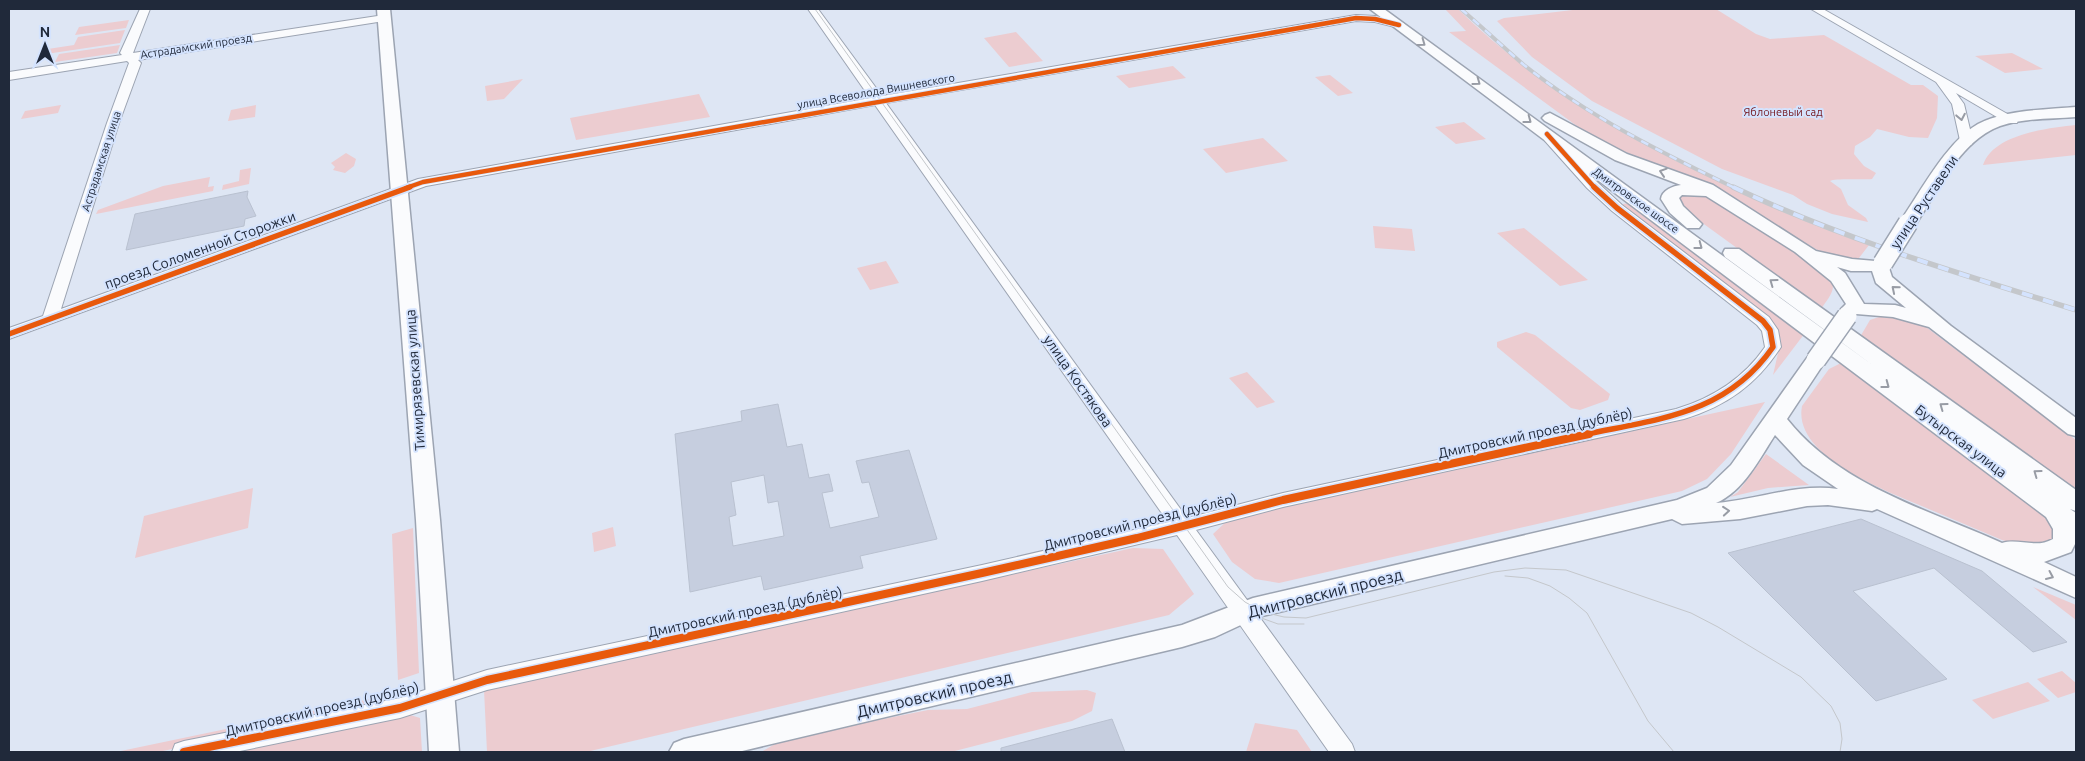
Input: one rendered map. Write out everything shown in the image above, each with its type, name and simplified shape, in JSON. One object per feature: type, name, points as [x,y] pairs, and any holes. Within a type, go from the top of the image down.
[{"type":"main road","name":"Дмитровское шоссе","points":[[1378,9],[1398,25],[1693,224],[1850,348]]},
{"type":"main road","points":[[1398,9],[1443,41]]},
{"type":"main road","name":"Тимирязевская улица","points":[[383,13],[428,520],[444,752]]},
{"type":"main road","name":"Дмитровское шоссе","points":[[1506,87],[1548,126],[1850,348]]},
{"type":"main road","name":"улица Руставели","points":[[1816,360],[1908,224],[1975,132],[2012,120],[2076,112]]},
{"type":"main road","points":[[1548,126],[1621,157],[1694,183],[1723,200],[1801,248],[1838,277],[1851,309],[1895,311],[1944,330]]},
{"type":"main road","points":[[1693,224],[1676,209],[1670,196],[1679,190],[1696,191],[1723,200]]},
{"type":"main road","points":[[1801,248],[1842,263],[1881,264],[1883,279],[1891,286],[1944,330],[2076,429]]},
{"type":"main road","name":"Бутырская улица","points":[[1850,348],[2064,498],[2076,526]]},
{"type":"main road","name":"Дмитровский проезд","points":[[684,752],[1165,641],[1206,629],[1244,612],[1682,508],[1715,494],[1739,471],[1816,360]]},
{"type":"main road","points":[[1775,419],[1793,442],[1821,466],[1862,490],[2076,588]]},
{"type":"main road","points":[[1642,518],[1740,510],[1781,500],[1828,496],[1899,508]]},
{"type":"main road","points":[[1958,534],[2018,553],[2038,554],[2058,551],[2070,537],[2064,498]]},
{"type":"street","name":"Астрадамская улица","points":[[50,319],[113,123],[135,63],[126,53],[145,9]]},
{"type":"street","name":"улица Костякова","points":[[813,9],[1180,526],[1344,752]]},
{"type":"street","name":"улица Всеволода Вишневского","points":[[1356,18],[1364,14],[1367,9]]},
{"type":"street","points":[[1378,9],[1390,9]]},
{"type":"street","points":[[1816,9],[2012,120]]},
{"type":"street","name":"Астрадамский проезд","points":[[9,76],[383,13]]},
{"type":"street","name":"улица Всеволода Вишневского","points":[[400,190],[430,181],[878,100],[1356,18],[1375,19],[1398,25]]},
{"type":"street","points":[[1925,71],[1943,85],[1958,104],[1966,142]]},
{"type":"street","points":[[1970,96],[2038,116]]},
{"type":"street","name":"Дмитровский проезд (дублёр)","points":[[184,752],[400,708],[487,680],[988,571],[1283,500],[1678,415],[1709,403],[1749,380],[1773,347],[1770,330],[1762,321],[1617,208],[1592,185],[1548,126]]},
{"type":"street","name":"проезд Соломенной Сторожки","points":[[9,334],[400,190]]},
{"type":"green space","points":[[1445,9],[1458,9],[1529,70],[1604,121],[1643,143],[1725,184],[1869,245],[1859,258],[1853,260],[1824,254],[1719,191],[1604,143],[1585,132],[1449,32],[1466,31]]},
{"type":"green space","name":"Яблоневый сад","points":[[1581,9],[1716,9],[1756,34],[1770,39],[1824,35],[1911,85],[1923,85],[1938,96],[1937,118],[1928,138],[1909,137],[1877,129],[1870,137],[1855,146],[1854,154],[1864,166],[1876,173],[1872,179],[1830,181],[1841,189],[1848,205],[1866,218],[1868,222],[1832,214],[1807,204],[1793,195],[1722,169],[1592,101],[1532,57],[1497,21],[1504,18]]},
{"type":"green space","points":[[129,20],[126,28],[75,35],[79,27]]},
{"type":"green space","points":[[125,30],[120,43],[46,54],[48,49],[74,45],[78,37]]},
{"type":"green space","points":[[1016,32],[1043,61],[1009,67],[984,38]]},
{"type":"green space","points":[[120,45],[117,53],[55,62],[59,54]]},
{"type":"green space","points":[[2012,53],[2043,69],[2005,73],[1975,56]]},
{"type":"green space","points":[[1173,66],[1186,78],[1129,88],[1116,76]]},
{"type":"green space","points":[[1330,75],[1353,93],[1338,96],[1315,77]]},
{"type":"green space","points":[[523,79],[504,99],[487,101],[485,86]]},
{"type":"green space","points":[[699,94],[710,117],[576,140],[570,118]]},
{"type":"green space","points":[[61,105],[58,113],[21,119],[25,111]]},
{"type":"green space","points":[[256,105],[255,117],[228,121],[231,110]]},
{"type":"green space","points":[[1464,122],[1486,139],[1456,144],[1435,127]]},
{"type":"green space","points":[[2076,125],[2076,155],[1983,165],[1998,146],[2009,140],[2023,134]]},
{"type":"green space","points":[[1263,138],[1288,161],[1226,173],[1203,149]]},
{"type":"green space","points":[[346,153],[356,159],[354,166],[345,173],[333,170],[335,167],[331,163]]},
{"type":"green space","points":[[251,168],[249,184],[222,190],[223,185],[239,181],[240,170]]},
{"type":"green space","points":[[210,177],[208,187],[214,186],[213,191],[96,214],[98,210],[163,186]]},
{"type":"green space","points":[[1680,194],[1697,194],[1707,197],[1734,212],[1812,263],[1825,274],[1833,285],[1830,296],[1821,309],[1679,206],[1675,197]]},
{"type":"green space","points":[[1629,203],[1805,333],[1773,375],[1781,340],[1775,326],[1622,207],[1623,204]]},
{"type":"green space","points":[[1373,226],[1412,229],[1415,251],[1375,248]]},
{"type":"green space","points":[[1524,228],[1588,280],[1560,286],[1497,233]]},
{"type":"green space","points":[[886,261],[899,283],[870,290],[857,268]]},
{"type":"green space","points":[[1885,315],[1910,319],[1926,327],[2076,440],[2076,491],[1860,337],[1870,320]]},
{"type":"green space","points":[[1526,332],[1535,335],[1610,394],[1608,400],[1580,410],[1571,408],[1497,347],[1497,342]]},
{"type":"green space","points":[[1843,362],[2050,519],[2056,530],[2053,537],[2042,545],[2034,546],[2002,540],[1867,482],[1827,456],[1812,441],[1803,424],[1802,406],[1829,369]]},
{"type":"green space","points":[[1247,372],[1275,402],[1257,408],[1229,378]]},
{"type":"green space","points":[[1765,402],[1731,454],[1707,479],[1682,491],[1279,583],[1255,579],[1232,562],[1213,534],[1229,519]]},
{"type":"green space","points":[[1766,454],[1809,485],[1768,488],[1730,497],[1738,492]]},
{"type":"green space","points":[[253,488],[248,528],[135,558],[144,516]]},
{"type":"green space","points":[[613,527],[616,546],[594,552],[592,533]]},
{"type":"green space","points":[[413,528],[419,673],[398,680],[392,534]]},
{"type":"green space","points":[[1133,548],[1163,549],[1194,594],[1169,615],[586,752],[487,752],[484,690]]},
{"type":"green space","points":[[2033,587],[2076,605],[2076,620]]},
{"type":"green space","points":[[2062,671],[2076,683],[2076,692],[2058,698],[2037,679]]},
{"type":"green space","points":[[2028,682],[2050,701],[1993,719],[1972,700]]},
{"type":"green space","points":[[1087,690],[1096,693],[1092,711],[1072,721],[951,752],[761,752],[775,744],[824,731],[928,710],[967,709],[1032,692]]},
{"type":"green space","points":[[384,696],[386,705],[158,752],[116,752]]},
{"type":"green space","points":[[407,714],[420,718],[422,752],[233,752]]},
{"type":"green space","points":[[1255,723],[1297,730],[1312,752],[1246,752]]},
{"type":"building","points":[[248,191],[247,197],[256,216],[245,219],[244,226],[126,250],[135,214]]},
{"type":"building","points":[[778,404],[787,447],[802,444],[809,478],[829,474],[833,491],[822,493],[830,528],[879,517],[869,482],[862,483],[856,461],[909,450],[937,539],[860,556],[863,568],[764,590],[761,576],[690,592],[675,434],[742,421],[741,411]],"holes":[[[764,475],[768,503],[778,501],[784,536],[733,546],[729,517],[736,515],[731,482]]]},
{"type":"building","points":[[1861,519],[1982,571],[2067,642],[2033,652],[1934,568],[1853,591],[1947,679],[1876,701],[1728,553]]},
{"type":"building","points":[[1112,719],[1125,752],[1001,752],[1001,748]]},
{"type":"tram line","points":[[815,9],[1228,587],[1245,602],[1263,612],[1284,617],[1306,618],[1494,572],[1525,568],[1566,570],[1691,613],[1801,677],[1831,706],[1840,723],[1842,739],[1840,752]]},
{"type":"tram line","points":[[1505,576],[1528,578],[1550,586],[1569,598],[1587,613],[1648,721],[1674,752]]},
{"type":"tram line","points":[[1253,615],[1278,624],[1304,624]]},
{"type":"railway","points":[[1461,9],[1524,65],[1574,101],[1653,147],[1735,188]]},
{"type":"railway","points":[[1733,187],[1774,206],[1859,239],[2076,310]]},
{"type":"cycle path","points":[[9,334],[423,182],[908,95],[1356,18],[1375,19],[1399,25]]},
{"type":"cycle path","points":[[184,752],[400,708],[487,680],[982,573],[1137,538],[1283,500],[1678,415],[1707,405],[1744,381],[1764,360],[1773,347],[1770,330],[1763,321],[1617,208],[1592,185],[1547,134]]}]
